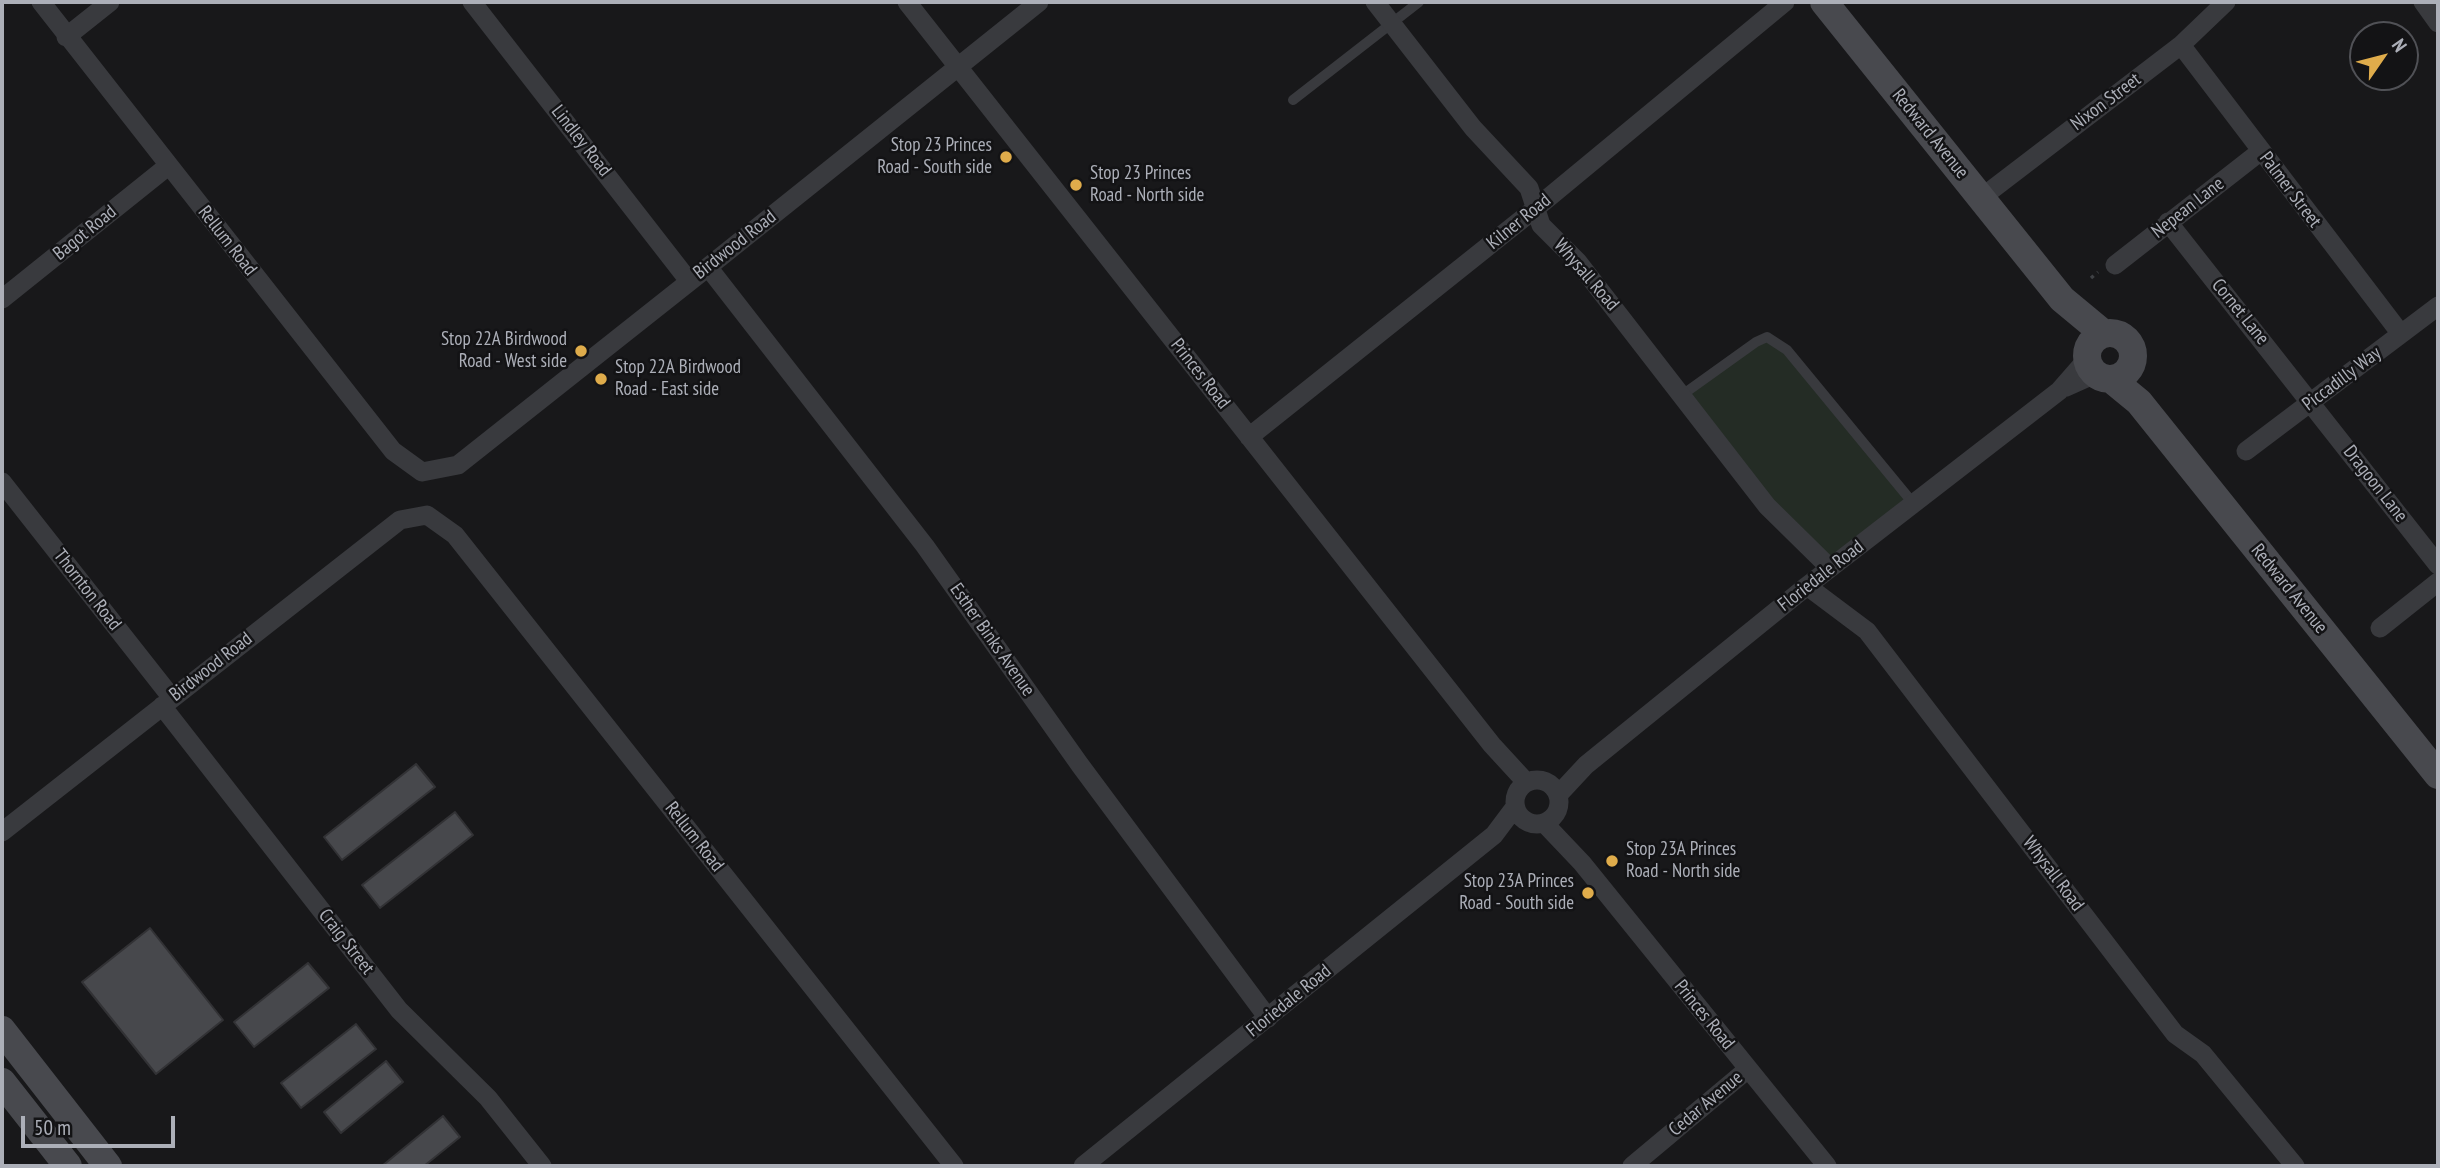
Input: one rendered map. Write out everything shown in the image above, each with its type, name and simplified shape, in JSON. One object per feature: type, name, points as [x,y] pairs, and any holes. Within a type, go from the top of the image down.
[{"type":"street","name":"Rellum Road","points":[[41,2],[393,451],[422,472]]},
{"type":"street","points":[[66,37],[110,2]]},
{"type":"street","name":"Lindley Road","points":[[472,2],[690,281]]},
{"type":"street","name":"Princes Road","points":[[907,2],[1492,745],[1537,794],[1582,863],[1827,1166]]},
{"type":"street","name":"Birdwood Road","points":[[422,472],[458,465],[1039,2]]},
{"type":"street","name":"Whysall Road","points":[[1375,2],[1473,128],[1530,188],[1541,225],[1578,262],[1767,506],[1830,568]]},
{"type":"street","name":"Kilner Road","points":[[1249,437],[1536,208],[1785,2]]},
{"type":"street","name":"Redward Avenue","points":[[1824,2],[2062,299],[2102,360],[2139,402],[2438,775]]},
{"type":"street","name":"Nixon Street","points":[[1981,198],[2181,46],[2226,2]]},
{"type":"street","points":[[2423,2],[2438,23]]},
{"type":"street","name":"Palmer Street","points":[[2181,46],[2401,334]]},
{"type":"street","name":"Nepean Lane","points":[[2115,265],[2261,151]]},
{"type":"street","name":"Bagot Road","points":[[2,299],[168,166]]},
{"type":"street","name":"Cornet Lane","points":[[2168,222],[2312,402]]},
{"type":"street","name":"Esther Binks Avenue","points":[[708,267],[925,546],[1080,765],[1268,1018]]},
{"type":"street","name":"Piccadilly Way","points":[[2246,451],[2438,306]]},
{"type":"street","name":"Floriedale Road","points":[[1083,1166],[1494,835],[1537,794],[1586,765],[1807,586],[2102,360]]},
{"type":"street","name":"Dragoon Lane","points":[[2312,402],[2438,565]]},
{"type":"street","name":"Thornton Road","points":[[2,482],[167,702]]},
{"type":"street","name":"Rellum Road","points":[[426,516],[455,536],[954,1166]]},
{"type":"street","name":"Birdwood Road","points":[[2,832],[400,520],[426,516]]},
{"type":"street","points":[[2380,628],[2438,582]]},
{"type":"street","name":"Whysall Road","points":[[1807,586],[1867,631],[2175,1034],[2203,1054],[2295,1166]]},
{"type":"street","name":"Craig Street","points":[[167,702],[399,1010],[488,1098],[542,1166]]},
{"type":"street","points":[[1537,794],[1553,818],[1537,823]]},
{"type":"street","name":"Princes Road","points":[[1537,794],[1523,819],[1537,823],[1582,863]]},
{"type":"street","name":"Floriedale Road","points":[[1494,835],[1537,823]]},
{"type":"street","points":[[2,1030],[108,1166]]},
{"type":"street","name":"Cedar Avenue","points":[[1632,1166],[1748,1069]]},
{"type":"street","points":[[2,1082],[68,1166]]},
{"type":"lane","points":[[1293,100],[1419,2]]},
{"type":"lane","points":[[1682,395],[1767,337],[1787,349],[1913,503]]},
{"type":"shaded area","points":[[1767,337],[1787,350],[1913,503],[1830,568],[1682,395]]},
{"type":"building","points":[[416,764],[435,787],[342,860],[324,837]]},
{"type":"building","points":[[455,812],[473,835],[380,908],[362,885]]},
{"type":"building","points":[[150,928],[223,1020],[156,1074],[82,982]]},
{"type":"building","points":[[308,963],[329,988],[254,1047],[234,1022]]},
{"type":"building","points":[[356,1024],[376,1049],[301,1108],[281,1083]]},
{"type":"building","points":[[386,1061],[403,1082],[341,1133],[324,1112]]},
{"type":"building","points":[[443,1116],[460,1137],[424,1166],[382,1166]]},
{"type":"place","name":"Stop 23 Princes Road - South side","points":[[1006,157]]},
{"type":"place","name":"Stop 23 Princes Road - North side","points":[[1076,185]]},
{"type":"place","name":"Stop 22A Birdwood Road - West side","points":[[581,351]]},
{"type":"place","name":"Stop 22A Birdwood Road - East side","points":[[601,379]]},
{"type":"place","name":"Stop 23A Princes Road - North side","points":[[1612,861]]},
{"type":"place","name":"Stop 23A Princes Road - South side","points":[[1588,893]]}]
